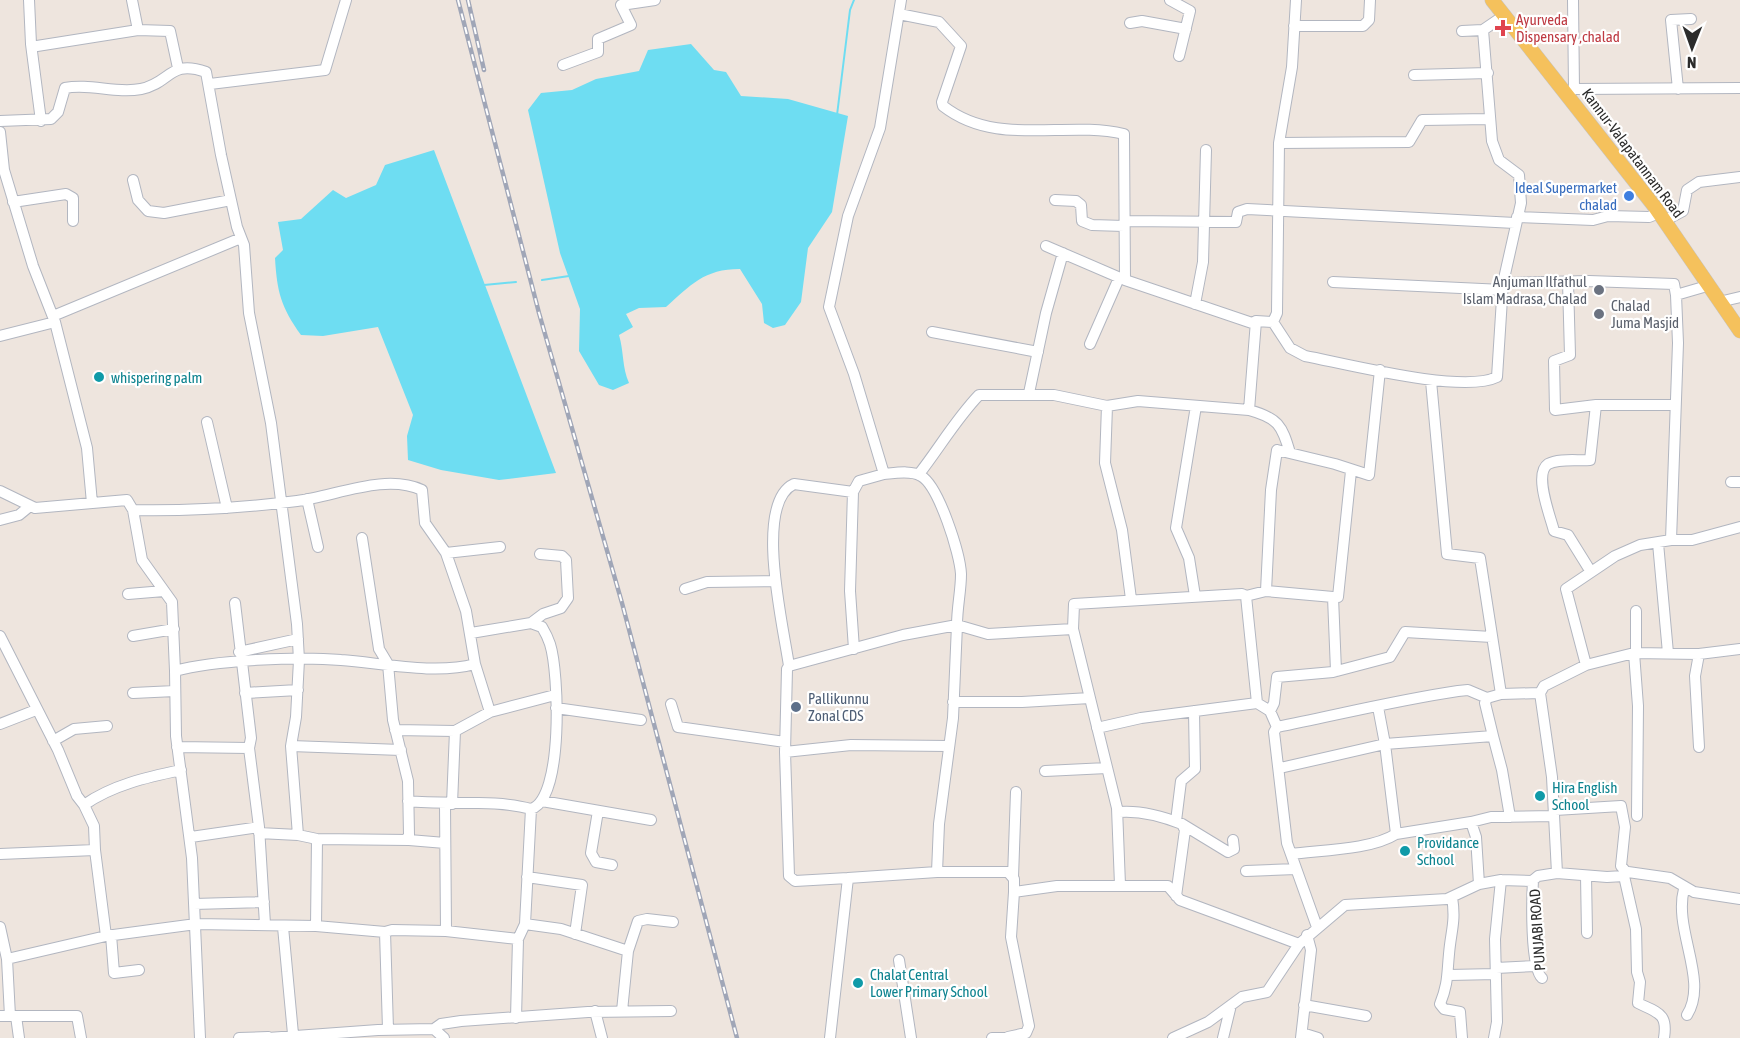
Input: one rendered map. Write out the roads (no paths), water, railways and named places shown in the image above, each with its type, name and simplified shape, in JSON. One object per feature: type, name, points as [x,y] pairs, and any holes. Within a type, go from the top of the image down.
[{"type":"main road","name":"Kannur-Valapatannam Road","points":[[1492,0],[1571,92],[1662,217],[1707,286],[1740,331]]},
{"type":"street","points":[[29,0],[31,44],[41,121]]},
{"type":"street","points":[[132,0],[138,30]]},
{"type":"street","points":[[210,84],[325,69],[343,0]]},
{"type":"street","points":[[563,65],[598,52],[598,39],[631,25],[621,5],[655,0]]},
{"type":"street","points":[[884,474],[854,374],[829,307],[848,216],[880,128],[901,0]]},
{"type":"street","points":[[1170,0],[1190,11],[1179,56]]},
{"type":"street","points":[[1273,322],[1277,313],[1279,143],[1292,68],[1296,0]]},
{"type":"street","points":[[1294,27],[1363,26],[1369,20],[1370,0]]},
{"type":"street","points":[[1573,0],[1571,92],[1740,88]]},
{"type":"street","points":[[899,14],[939,22],[961,45],[942,102],[951,113],[996,130],[1124,134],[1122,279],[1090,344]]},
{"type":"street","points":[[1462,31],[1483,30],[1505,15]]},
{"type":"street","points":[[1678,89],[1671,20],[1691,19]]},
{"type":"street","points":[[1130,23],[1142,21],[1186,29]]},
{"type":"street","points":[[31,44],[60,44],[138,30],[170,31],[178,68]]},
{"type":"street","points":[[1273,322],[1290,348],[1305,356],[1431,381],[1480,383],[1497,377],[1503,286],[1521,202],[1519,175],[1499,160],[1489,119],[1488,73],[1483,30]]},
{"type":"street","points":[[0,121],[51,119],[58,112],[64,88],[75,86],[138,90],[149,87],[178,68],[191,67],[206,72],[231,200],[244,245],[249,313],[271,423],[298,639],[298,690],[291,746],[298,835]]},
{"type":"street","points":[[1413,75],[1488,73]]},
{"type":"street","points":[[1279,143],[1409,142],[1422,120],[1489,119]]},
{"type":"street","points":[[0,132],[4,170],[33,266],[54,319],[87,448],[92,502]]},
{"type":"street","points":[[1195,304],[1203,262],[1206,150]]},
{"type":"street","points":[[1055,200],[1076,201],[1081,205],[1082,221],[1092,225],[1236,222],[1238,213],[1247,208],[1516,220],[1593,220],[1608,216],[1662,217],[1683,211],[1687,190],[1699,182],[1740,177]]},
{"type":"street","points":[[133,180],[138,200],[148,211],[164,213],[231,200]]},
{"type":"street","points":[[14,202],[66,194],[73,198],[73,221]]},
{"type":"street","points":[[0,336],[54,319],[241,238]]},
{"type":"street","points":[[1046,246],[1122,279],[1195,304],[1252,323],[1256,321],[1273,322]]},
{"type":"street","points":[[1029,393],[1063,253]]},
{"type":"street","points":[[1334,282],[1503,286],[1568,282],[1674,284],[1678,343],[1671,540]]},
{"type":"street","points":[[1568,282],[1570,354],[1554,361],[1556,410],[1596,405],[1675,405]]},
{"type":"street","points":[[1676,295],[1707,286]]},
{"type":"street","points":[[1719,302],[1740,297]]},
{"type":"street","points":[[1249,410],[1256,321]]},
{"type":"street","points":[[932,332],[1038,352]]},
{"type":"street","points":[[1266,591],[1273,463],[1277,450],[1335,464],[1369,476],[1380,370]]},
{"type":"street","points":[[1431,381],[1447,554],[1480,558],[1502,694]]},
{"type":"street","points":[[920,474],[945,441],[957,418],[979,395],[1029,393],[1053,395],[1107,406],[1138,401],[1249,410],[1265,414],[1283,428],[1290,453]]},
{"type":"street","points":[[1591,572],[1568,535],[1554,531],[1544,496],[1543,472],[1548,464],[1560,461],[1590,460],[1596,405]]},
{"type":"street","points":[[1107,406],[1105,464],[1122,530],[1131,599]]},
{"type":"street","points":[[1195,596],[1189,558],[1176,528],[1196,406]]},
{"type":"street","points":[[207,422],[227,508]]},
{"type":"street","points":[[1119,885],[1118,812],[1073,629],[1074,604],[1195,596],[1246,596],[1266,591],[1338,597],[1351,471]]},
{"type":"street","points":[[854,649],[850,591],[853,492],[859,481],[884,474],[920,474]]},
{"type":"street","points":[[920,474],[941,502],[959,560],[961,580],[953,702],[939,824],[937,872]]},
{"type":"street","points":[[133,510],[191,511],[280,503],[384,485],[409,484],[422,490],[425,523],[446,553],[471,633],[475,664],[490,712]]},
{"type":"street","points":[[853,492],[794,484],[782,492],[777,506],[773,543],[774,581],[789,666],[785,747],[789,876],[795,881],[937,872],[1008,872],[1013,877]]},
{"type":"street","points":[[0,491],[30,506],[47,508],[127,500],[133,510],[142,560],[172,602],[177,747],[191,837],[196,924],[196,994],[200,1038]]},
{"type":"street","points":[[307,500],[318,547]]},
{"type":"street","points":[[0,520],[19,515],[30,506]]},
{"type":"street","points":[[1586,665],[1566,589],[1615,556],[1640,545],[1671,540],[1692,540],[1740,527]]},
{"type":"street","points":[[362,538],[379,649],[388,664],[395,730],[408,782],[409,835],[406,840],[409,840]]},
{"type":"street","points":[[1658,543],[1668,653]]},
{"type":"street","points":[[446,553],[500,547]]},
{"type":"street","points":[[471,633],[531,623],[543,614],[561,608],[568,598],[566,560],[562,556],[540,554]]},
{"type":"street","points":[[685,589],[707,582],[774,581]]},
{"type":"street","points":[[128,594],[164,591]]},
{"type":"street","points":[[1246,596],[1257,703]]},
{"type":"street","points":[[1333,597],[1336,671]]},
{"type":"street","points":[[234,603],[251,738],[249,748],[259,830],[265,924]]},
{"type":"street","points":[[1636,610],[1637,816]]},
{"type":"street","points":[[408,801],[448,804],[482,803],[531,809],[538,807],[551,780],[556,708],[551,645],[542,627],[531,623]]},
{"type":"street","points":[[789,666],[903,635],[957,625],[988,634],[1073,629]]},
{"type":"street","points":[[133,636],[174,629]]},
{"type":"street","points":[[1270,711],[1274,703],[1277,677],[1336,671],[1390,657],[1405,632],[1492,637]]},
{"type":"street","points":[[1,639],[77,796],[94,826],[95,850],[114,973],[139,970]]},
{"type":"street","points":[[175,671],[240,657],[298,639]]},
{"type":"street","points":[[1557,873],[1554,813],[1540,693],[1544,686],[1586,665],[1635,653],[1699,654],[1740,649]]},
{"type":"street","points":[[1699,654],[1695,676],[1699,747]]},
{"type":"street","points":[[240,657],[337,659],[425,668],[475,664]]},
{"type":"street","points":[[245,693],[298,690]]},
{"type":"street","points":[[1276,727],[1378,707],[1393,701],[1458,691],[1468,690],[1487,698],[1502,694],[1540,693]]},
{"type":"street","points":[[134,693],[175,691]]},
{"type":"street","points":[[395,730],[455,731],[490,712],[555,695]]},
{"type":"street","points":[[953,702],[1022,702],[1090,698]]},
{"type":"street","points":[[1487,698],[1485,709],[1502,770],[1510,817]]},
{"type":"street","points":[[1097,728],[1194,711],[1257,703],[1270,711],[1276,727],[1274,732],[1287,843],[1317,927]]},
{"type":"street","points":[[671,704],[678,727],[785,747],[948,746]]},
{"type":"street","points":[[1378,707],[1396,834]]},
{"type":"street","points":[[556,708],[641,720]]},
{"type":"street","points":[[0,724],[36,710]]},
{"type":"street","points":[[1176,896],[1185,830],[1179,823],[1181,781],[1195,769],[1194,711]]},
{"type":"street","points":[[52,741],[74,729],[107,726]]},
{"type":"street","points":[[446,931],[445,843],[455,731]]},
{"type":"street","points":[[1280,768],[1385,744],[1493,736]]},
{"type":"street","points":[[291,746],[400,750]]},
{"type":"street","points":[[177,747],[249,748]]},
{"type":"street","points":[[1045,771],[1107,768]]},
{"type":"street","points":[[84,805],[96,796],[146,777],[181,770]]},
{"type":"street","points":[[992,1038],[1026,1033],[1029,1026],[1011,937],[1016,792]]},
{"type":"street","points":[[542,801],[651,820]]},
{"type":"street","points":[[1291,854],[1354,846],[1388,839],[1396,834],[1491,817],[1621,806],[1625,827],[1621,866],[1625,874],[1636,929],[1637,972],[1640,982],[1638,1003],[1661,1015],[1666,1024],[1664,1038]]},
{"type":"street","points":[[516,1018],[518,939],[525,924],[531,809]]},
{"type":"street","points":[[598,811],[591,853],[596,862],[612,865]]},
{"type":"street","points":[[1118,812],[1155,815],[1179,823],[1228,852],[1234,849],[1233,840]]},
{"type":"street","points":[[1472,822],[1476,837],[1479,884]]},
{"type":"street","points":[[191,837],[259,830],[316,839],[409,840],[445,843]]},
{"type":"street","points":[[316,839],[316,926]]},
{"type":"street","points":[[0,854],[95,850]]},
{"type":"street","points":[[1246,871],[1296,869]]},
{"type":"street","points":[[1173,1038],[1208,1022],[1242,996],[1267,992],[1307,935],[1345,905],[1452,897],[1479,884],[1501,880],[1533,880],[1538,876],[1557,873],[1586,876],[1625,874],[1670,879],[1680,883],[1684,889],[1681,911],[1696,994],[1687,1015]]},
{"type":"street","points":[[1586,876],[1587,933]]},
{"type":"street","points":[[527,877],[582,885],[575,934]]},
{"type":"street","points":[[830,1038],[848,878]]},
{"type":"street","points":[[1494,1038],[1495,939],[1501,880]]},
{"type":"street","name":"PUNJABI ROAD","points":[[1533,880],[1536,966],[1542,978]]},
{"type":"street","points":[[1014,892],[1057,886],[1168,886],[1180,900],[1299,944]]},
{"type":"street","points":[[1684,889],[1740,899]]},
{"type":"street","points":[[1452,897],[1455,923],[1449,952],[1449,975],[1440,1004],[1444,1009],[1460,1012],[1462,1038]]},
{"type":"street","points":[[194,904],[264,902]]},
{"type":"street","points":[[622,1011],[628,951],[638,921],[647,919],[673,922]]},
{"type":"street","points":[[7,958],[108,936],[196,924],[316,926],[385,932],[392,930],[446,931],[518,939]]},
{"type":"street","points":[[525,924],[575,934],[628,951]]},
{"type":"street","points":[[0,927],[7,958],[8,1016],[18,1038]]},
{"type":"street","points":[[283,927],[293,1034]]},
{"type":"street","points":[[385,932],[388,1029]]},
{"type":"street","points":[[1307,935],[1311,950],[1301,1036],[1318,1038]]},
{"type":"street","points":[[899,960],[911,1038]]},
{"type":"street","points":[[1449,975],[1536,966]]},
{"type":"street","points":[[1223,1038],[1231,1005]]},
{"type":"street","points":[[1304,1005],[1366,1016]]},
{"type":"street","points":[[595,1011],[602,1038]]},
{"type":"street","points":[[239,1038],[268,1038],[293,1034],[326,1035],[388,1029],[434,1029],[441,1024],[461,1021],[595,1011],[671,1011]]},
{"type":"street","points":[[8,1016],[77,1016],[81,1038]]},
{"type":"street","points":[[434,1029],[444,1038]]},
{"type":"water","points":[[691,44],[714,70],[726,72],[741,96],[788,99],[848,116],[832,212],[808,248],[801,302],[785,325],[773,328],[764,323],[762,304],[740,269],[707,275],[691,285],[666,307],[639,308],[626,314],[633,327],[619,335],[629,383],[613,390],[599,385],[579,351],[580,309],[560,253],[528,110],[541,93],[572,90],[596,79],[639,71],[648,50]]},
{"type":"water","points":[[434,150],[556,473],[499,480],[441,470],[408,460],[407,436],[413,415],[378,327],[323,336],[301,335],[281,299],[275,258],[283,250],[278,222],[301,219],[333,190],[346,198],[376,185],[385,165]]},
{"type":"waterway","points":[[837,115],[850,10],[854,0]]},
{"type":"waterway","points":[[542,280],[569,276]]},
{"type":"waterway","points":[[484,285],[516,282]]},
{"type":"railway","points":[[458,0],[539,313],[622,603],[737,1038]]},
{"type":"railway","points":[[468,0],[484,70]]},
{"type":"place","name":"Ayurveda Dispensary ,chalad","points":[[1503,28]]},
{"type":"place","name":"Ideal Supermarket chalad","points":[[1629,196]]},
{"type":"place","name":"Anjuman Ilfathul Islam Madrasa, Chalad","points":[[1599,290]]},
{"type":"place","name":"Chalad Juma Masjid","points":[[1599,314]]},
{"type":"place","name":"whispering palm","points":[[99,377]]},
{"type":"place","name":"Pallikunnu Zonal CDS","points":[[796,707]]},
{"type":"place","name":"Hira English School","points":[[1540,796]]},
{"type":"place","name":"Providance School","points":[[1405,851]]},
{"type":"place","name":"Chalat Central Lower Primary School","points":[[858,983]]}]
